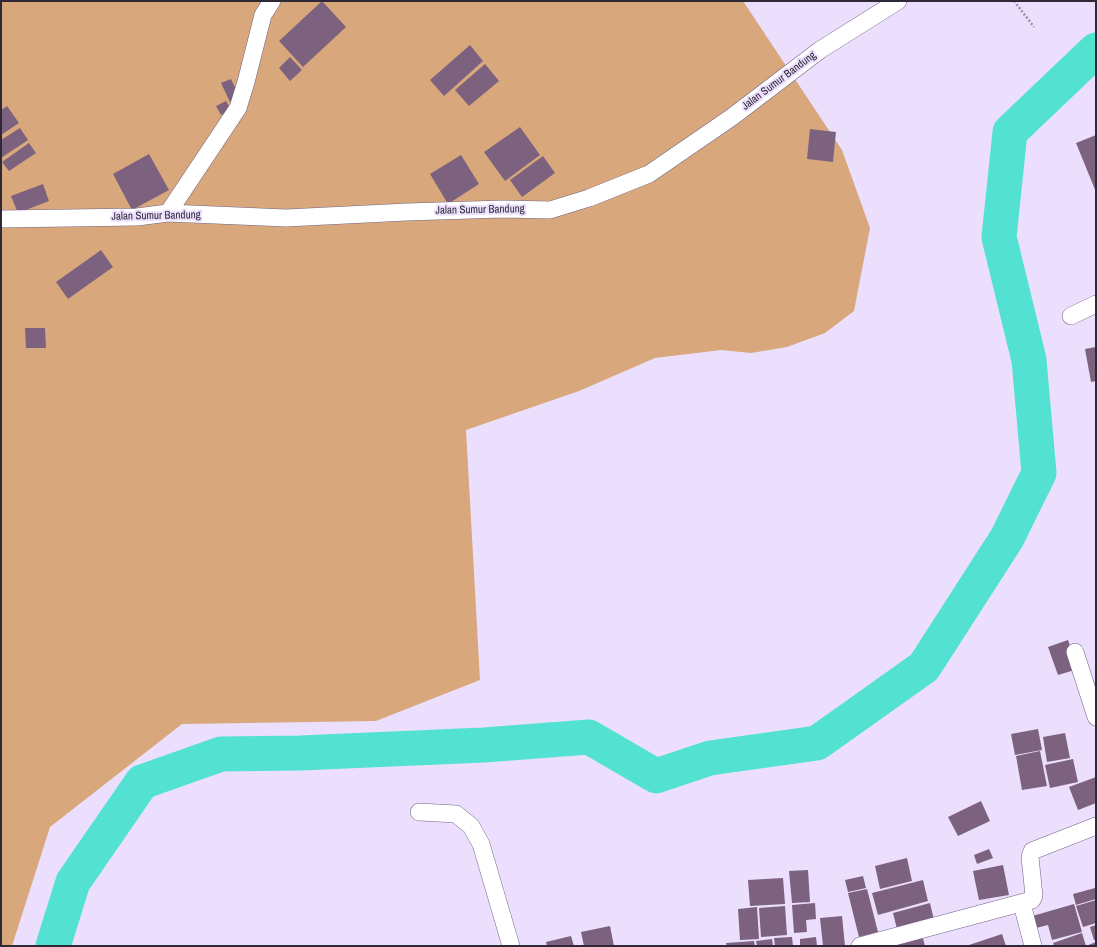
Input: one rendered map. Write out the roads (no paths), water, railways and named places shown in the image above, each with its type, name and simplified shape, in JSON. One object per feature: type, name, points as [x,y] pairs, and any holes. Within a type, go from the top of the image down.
[{"type":"street","points":[[168,214],[238,108],[263,16],[272,1]]},
{"type":"street","name":"Jalan Sumur Bandung","points":[[1,219],[137,217],[168,214],[286,218],[495,209],[550,210],[589,198],[649,174],[732,117],[820,50],[898,1]]},
{"type":"street","points":[[1071,316],[1096,304]]},
{"type":"street","points":[[1075,652],[1093,698],[1096,717]]},
{"type":"street","points":[[419,812],[456,814],[471,826],[481,844],[511,946]]},
{"type":"street","points":[[860,946],[1022,904],[1032,900],[1034,896],[1030,857],[1032,851],[1096,826]]},
{"type":"street","points":[[1022,904],[1033,946]]},
{"type":"waterway","points":[[53,946],[73,882],[142,782],[221,754],[300,753],[484,745],[589,737],[656,776],[710,758],[817,743],[924,667],[1007,538],[1039,473],[1029,360],[999,237],[1010,132],[1096,50]]}]
